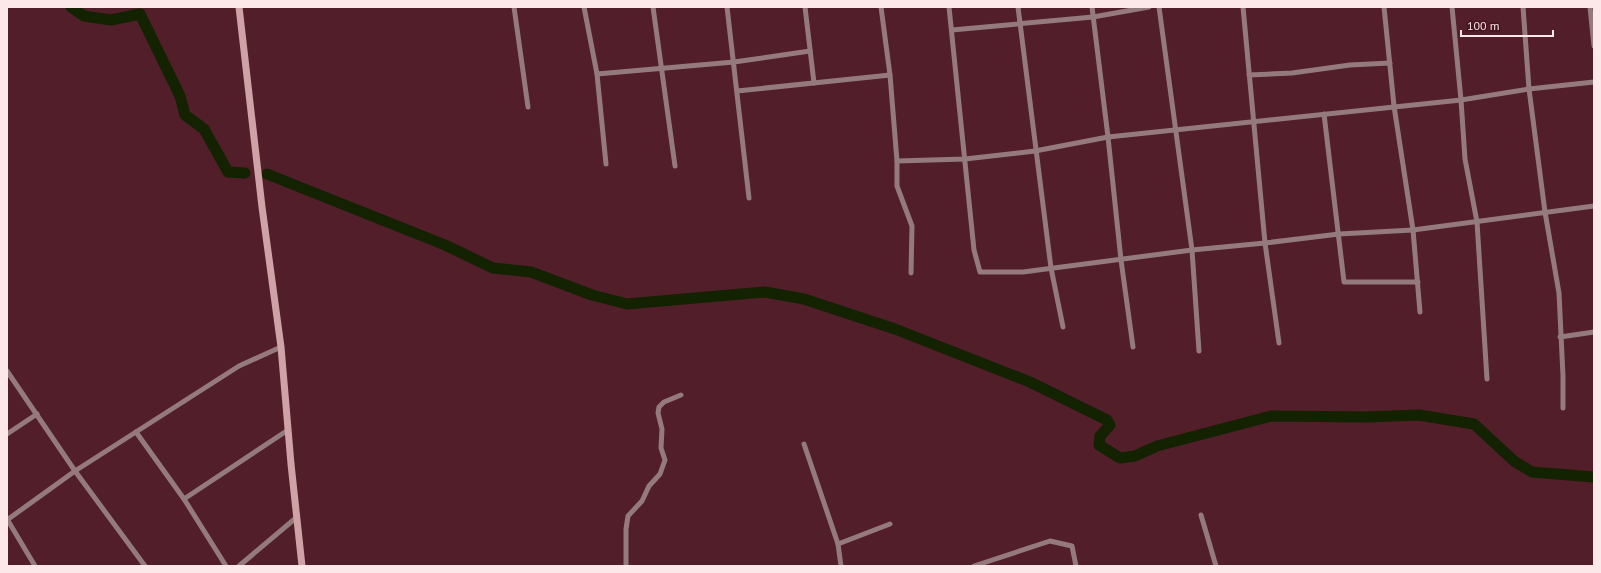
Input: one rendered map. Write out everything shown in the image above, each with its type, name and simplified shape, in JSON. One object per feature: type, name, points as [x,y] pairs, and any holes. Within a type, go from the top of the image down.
[{"type":"main road","points":[[239,7],[262,207],[281,347],[302,566]]},
{"type":"street","points":[[514,7],[528,107]]},
{"type":"street","points":[[584,7],[597,74],[606,164]]},
{"type":"street","points":[[653,7],[675,166]]},
{"type":"street","points":[[727,7],[749,198]]},
{"type":"street","points":[[805,7],[814,83]]},
{"type":"street","points":[[881,7],[890,75],[897,161],[897,186],[912,226],[911,273]]},
{"type":"street","points":[[949,7],[974,250],[980,272],[1023,272],[1192,250],[1339,234],[1413,230],[1594,206]]},
{"type":"street","points":[[1018,7],[1051,268],[1063,327]]},
{"type":"street","points":[[1092,7],[1121,260],[1133,347]]},
{"type":"street","points":[[952,30],[1093,17],[1149,7]]},
{"type":"street","points":[[1159,7],[1192,250],[1199,351]]},
{"type":"street","points":[[1243,7],[1252,121],[1265,243],[1279,343]]},
{"type":"street","points":[[1384,7],[1394,106],[1413,230],[1420,312]]},
{"type":"street","points":[[1452,7],[1462,100],[1465,159],[1477,222],[1487,379]]},
{"type":"street","points":[[1523,7],[1529,89],[1544,212],[1559,293],[1563,408]]},
{"type":"street","points":[[1590,7],[1594,46]]},
{"type":"street","points":[[597,74],[734,62],[810,50]]},
{"type":"street","points":[[1249,75],[1292,73],[1350,65],[1390,62]]},
{"type":"street","points":[[737,91],[890,75]]},
{"type":"street","points":[[897,161],[965,159],[1035,151],[1108,137],[1462,100],[1529,89],[1594,82]]},
{"type":"street","points":[[1324,114],[1344,282],[1418,282]]},
{"type":"street","points":[[1560,337],[1594,332]]},
{"type":"street","points":[[35,566],[7,520],[75,471],[239,366],[281,347]]},
{"type":"street","points":[[7,371],[75,471],[145,566]]},
{"type":"street","points":[[626,566],[626,529],[628,516],[642,501],[649,486],[660,474],[665,460],[661,448],[662,429],[658,413],[659,407],[664,402],[681,395]]},
{"type":"street","points":[[7,434],[37,414]]},
{"type":"street","points":[[184,500],[288,430]]},
{"type":"street","points":[[136,432],[184,500],[226,566]]},
{"type":"street","points":[[804,444],[838,544],[841,566]]},
{"type":"street","points":[[1201,515],[1216,566]]},
{"type":"street","points":[[239,566],[297,517]]},
{"type":"street","points":[[838,544],[890,524]]},
{"type":"street","points":[[974,566],[991,564],[1050,541],[1072,546],[1076,566]]},
{"type":"waterway","points":[[71,7],[84,16],[111,20],[140,14],[180,96],[185,115],[204,129],[228,172],[245,173]]},
{"type":"waterway","points":[[267,174],[445,245],[493,268],[531,272],[592,295],[627,304],[765,292],[804,299],[895,329],[1030,382],[1107,420],[1110,425],[1100,436],[1099,445],[1120,458],[1135,456],[1157,446],[1271,416],[1366,417],[1419,415],[1474,424],[1514,461],[1532,472],[1594,477]]}]
